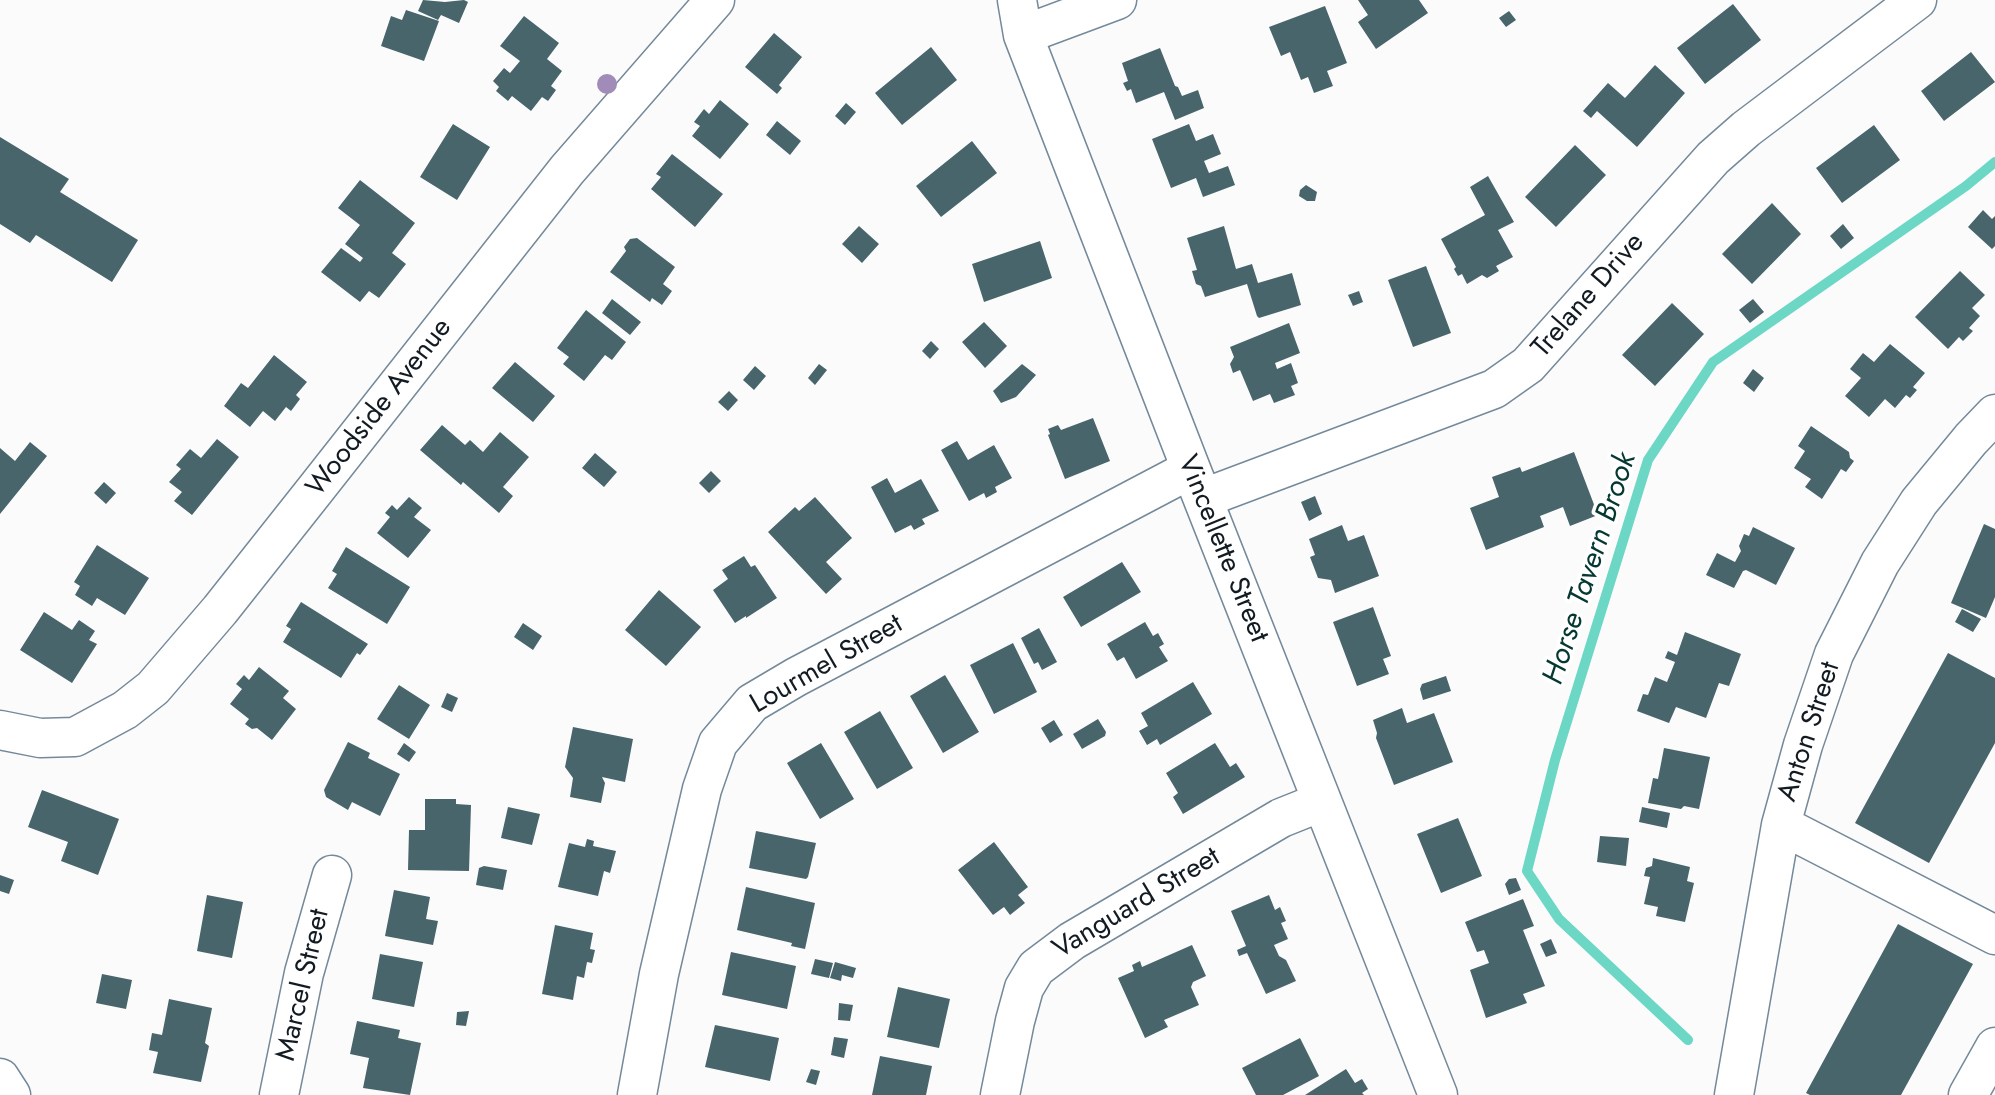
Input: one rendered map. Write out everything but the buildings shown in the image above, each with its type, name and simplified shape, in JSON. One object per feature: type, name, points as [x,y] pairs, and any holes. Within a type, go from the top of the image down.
[{"type":"street","name":"Woodside Avenue","points":[[0,730],[40,738],[75,737],[125,710],[153,688],[220,610],[567,170],[715,0]]},
{"type":"street","points":[[1020,18],[1117,0]]},
{"type":"street","name":"Trelane Drive","points":[[1197,484],[1494,389],[1528,365],[1713,158],[1746,129],[1917,0]]},
{"type":"street","name":"Vincellette Street","points":[[1020,18],[1197,484],[1438,1095]]},
{"type":"street","name":"Anton Street","points":[[1745,1090],[1782,825],[1803,746],[1834,654],[1880,563],[1919,502],[1987,435]]},
{"type":"street","name":"Lourmel Street","points":[[637,1095],[659,974],[702,789],[718,743],[752,703],[808,671],[1197,484]]},
{"type":"street","name":"Vanguard Street","points":[[1000,1095],[1024,988],[1036,968],[1072,941],[1269,825],[1321,802]]},
{"type":"street","points":[[1782,825],[1995,935]]},
{"type":"street","name":"Marcel Street","points":[[279,1095],[304,973],[332,875]]},
{"type":"street","points":[[1968,1095],[1995,1047]]},
{"type":"street","points":[[0,1078],[11,1095]]},
{"type":"waterway","name":"Horse Tavern Brook","points":[[1688,1040],[1559,919],[1527,871],[1555,760],[1648,460],[1713,362],[1966,186],[1995,162]]}]
